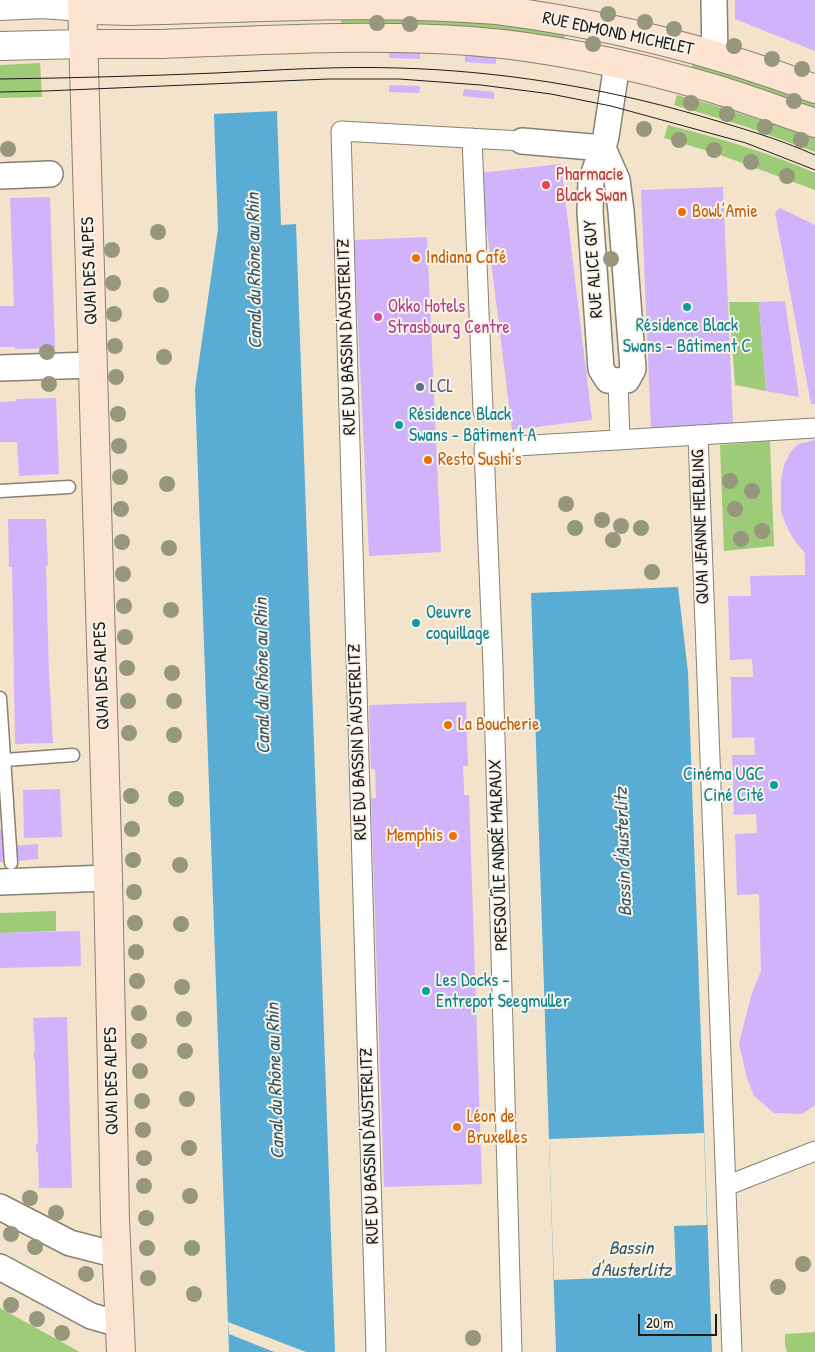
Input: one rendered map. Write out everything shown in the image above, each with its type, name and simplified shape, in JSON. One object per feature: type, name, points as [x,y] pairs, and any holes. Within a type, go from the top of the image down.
[{"type":"main road","name":"RUE EDMOND MICHELET","points":[[82,4],[96,10],[159,10],[326,4],[422,6],[496,10],[579,23],[621,46],[715,89],[815,123]]},
{"type":"main road","name":"QUAI DES ALPES","points":[[82,4],[121,1352]]},
{"type":"main road","name":"RUE EDMOND MICHELET","points":[[84,44],[161,44],[327,37],[471,41],[529,48],[621,46],[715,56],[770,72],[815,89]]},
{"type":"street","points":[[714,0],[715,56]]},
{"type":"street","points":[[0,6],[82,4]]},
{"type":"street","points":[[0,46],[84,44]]},
{"type":"street","name":"RUE ALICE GUY","points":[[620,440],[618,381],[608,380],[601,369],[590,212],[591,181],[603,148],[621,46]]},
{"type":"street","name":"RUE DU BASSIN D'AUSTERLITZ","points":[[376,1352],[341,131],[472,138]]},
{"type":"street","points":[[483,411],[472,138],[603,148]]},
{"type":"street","points":[[0,176],[50,174]]},
{"type":"street","points":[[0,368],[92,365]]},
{"type":"street","points":[[698,435],[815,428]]},
{"type":"street","name":"QUAI JEANNE HELBLING","points":[[484,448],[698,435],[732,1352]]},
{"type":"street","name":"PRESQU'ÎLE ANDRÉ MALRAUX","points":[[484,448],[494,666],[512,1352]]},
{"type":"street","points":[[5,872],[108,878]]},
{"type":"street","points":[[726,1186],[815,1151]]},
{"type":"street","points":[[0,1207],[70,1243],[117,1255]]},
{"type":"street","points":[[0,1267],[91,1316],[119,1324]]},
{"type":"lane","points":[[0,491],[69,487]]},
{"type":"lane","points":[[0,698],[5,760],[5,872]]},
{"type":"lane","points":[[5,760],[72,755]]},
{"type":"green space","points":[[341,18],[458,21],[565,34],[564,43],[341,27]]},
{"type":"green space","points":[[40,63],[42,97],[0,98],[0,65]]},
{"type":"green space","points":[[693,63],[750,80],[815,103],[815,113],[690,72]]},
{"type":"green space","points":[[677,95],[815,138],[815,152],[744,126],[674,105]]},
{"type":"green space","points":[[668,125],[743,146],[815,173],[815,190],[715,153],[664,138]]},
{"type":"green space","points":[[729,302],[759,302],[766,391],[735,385]]},
{"type":"green space","points":[[770,441],[774,546],[724,551],[720,445]]},
{"type":"green space","points":[[56,911],[56,931],[0,933],[0,913]]},
{"type":"green space","points":[[0,1308],[78,1351],[79,1352],[0,1352]]},
{"type":"green space","points":[[815,1332],[815,1352],[787,1352],[785,1334]]},
{"type":"water","name":"Canal du Rhône au Rhin","points":[[210,0],[273,0],[281,225],[296,224],[335,1352],[229,1352],[195,389],[218,229]]},
{"type":"water","name":"Bassin d'Austerlitz","points":[[678,587],[688,672],[712,1352],[556,1352],[531,593]]},
{"type":"pier","points":[[208,0],[276,0],[279,111],[212,114]]},
{"type":"pier","points":[[704,1133],[707,1225],[674,1226],[676,1275],[554,1280],[549,1139]]},
{"type":"pier","points":[[228,1322],[306,1352],[274,1352],[229,1334]]},
{"type":"building","points":[[735,0],[815,0],[815,51],[735,19]]},
{"type":"building","points":[[389,51],[420,52],[420,59],[389,58]]},
{"type":"building","points":[[465,55],[496,57],[496,64],[465,62]]},
{"type":"building","points":[[389,85],[420,86],[419,93],[389,92]]},
{"type":"building","points":[[464,89],[494,92],[494,99],[463,96]]},
{"type":"building","points":[[561,164],[592,420],[512,430],[480,173]]},
{"type":"building","name":"Résidence Black Swans - Bâtiment C","points":[[723,187],[733,424],[651,428],[641,190]]},
{"type":"building","points":[[50,197],[55,348],[15,349],[15,347],[0,347],[0,306],[14,306],[10,198]]},
{"type":"building","points":[[780,208],[815,225],[815,404],[811,404],[775,212]]},
{"type":"building","name":"Résidence Black Swans - Bâtiment A","points":[[427,237],[441,552],[369,556],[354,240]]},
{"type":"building","points":[[785,301],[799,397],[766,391],[759,302]]},
{"type":"building","points":[[56,398],[59,474],[19,476],[17,442],[0,442],[0,402],[16,401],[16,399]]},
{"type":"building","name":"Cinéma UGC Ciné Cité","points":[[815,440],[815,1105],[802,1114],[774,1113],[754,1096],[747,1078],[739,1043],[752,993],[761,971],[759,894],[737,895],[735,834],[757,833],[756,814],[734,815],[732,755],[755,755],[754,737],[732,738],[731,677],[753,677],[752,659],[730,660],[728,596],[751,596],[750,576],[805,575],[805,553],[794,540],[781,511],[781,480],[784,465],[790,453],[798,444]]},
{"type":"building","points":[[8,519],[46,519],[49,673],[53,743],[15,744],[12,567],[9,567]]},
{"type":"building","name":"Les Docks - Entrepot Seegmuller","points":[[466,702],[468,766],[463,766],[464,795],[469,795],[482,1184],[384,1187],[371,798],[376,798],[375,769],[371,769],[369,705]]},
{"type":"building","points":[[60,789],[62,837],[24,838],[23,790]]},
{"type":"building","points":[[0,829],[3,829],[3,862],[0,862]]},
{"type":"building","points":[[38,844],[38,859],[16,861],[15,846]]},
{"type":"building","points":[[80,931],[81,966],[0,968],[0,933]]},
{"type":"building","points":[[67,1017],[72,1188],[39,1188],[38,1152],[36,1152],[38,1142],[33,1018]]},
{"type":"tram line","points":[[0,79],[353,68],[399,68],[475,73],[550,82],[624,96],[757,133],[815,155]]},
{"type":"tram line","points":[[0,92],[328,79],[399,79],[481,85],[551,94],[611,106],[746,143],[815,170]]},
{"type":"place","name":"Pharmacie Black Swan","points":[[546,185]]},
{"type":"place","name":"Bowl’Amie","points":[[682,212]]},
{"type":"place","name":"Indiana Café","points":[[416,258]]},
{"type":"place","name":"Résidence Black Swans - Bâtiment C","points":[[687,307]]},
{"type":"place","name":"Okko Hotels Strasbourg Centre","points":[[378,317]]},
{"type":"place","name":"LCL","points":[[420,387]]},
{"type":"place","name":"Résidence Black Swans - Bâtiment A","points":[[399,425]]},
{"type":"place","name":"Resto Sushi's","points":[[428,460]]},
{"type":"place","name":"Oeuvre coquillage","points":[[416,623]]},
{"type":"place","name":"La Boucherie","points":[[448,725]]},
{"type":"place","name":"Cinéma UGC Ciné Cité","points":[[774,785]]},
{"type":"place","name":"Memphis","points":[[453,836]]},
{"type":"place","name":"Les Docks - Entrepot Seegmuller","points":[[426,991]]},
{"type":"place","name":"Léon de Bruxelles","points":[[457,1127]]}]
